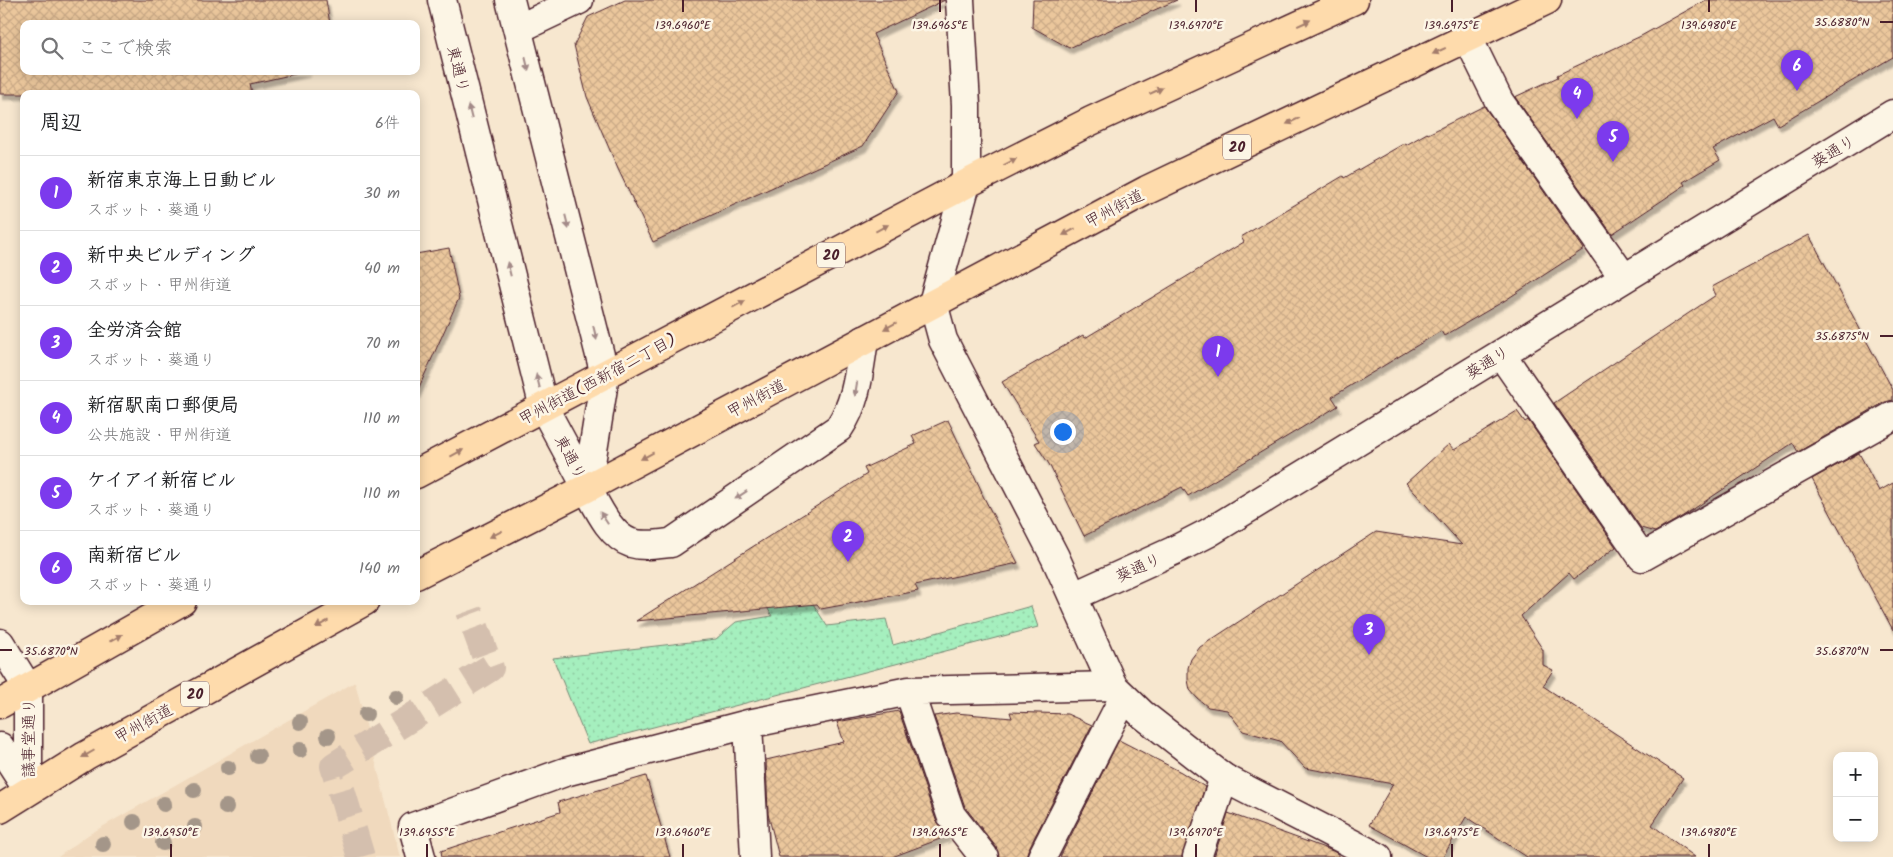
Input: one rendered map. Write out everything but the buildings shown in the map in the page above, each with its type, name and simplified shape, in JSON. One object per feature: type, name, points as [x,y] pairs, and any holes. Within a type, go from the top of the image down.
[{"type":"highway","name":"20","points":[[966,184],[1091,121],[1354,0]]},
{"type":"highway","name":"甲州街道","points":[[587,488],[1147,190],[1546,0]]},
{"type":"highway","name":"甲州街道(西新宿二丁目)","points":[[420,472],[966,184]]},
{"type":"highway","name":"20","points":[[420,573],[587,488]]},
{"type":"highway","points":[[0,704],[175,605]]},
{"type":"highway","name":"甲州街道","points":[[28,790],[85,756],[358,605]]},
{"type":"highway","name":"20","points":[[0,809],[28,790]]},
{"type":"street","name":"東通り","points":[[442,0],[544,408],[587,488]]},
{"type":"street","name":"東通り","points":[[510,0],[605,375],[587,488]]},
{"type":"street","points":[[518,29],[579,0]]},
{"type":"street","points":[[960,0],[966,105],[966,184],[933,303],[943,340],[1056,557],[1118,691],[1142,714],[1224,778],[1378,857]]},
{"type":"street","points":[[1468,38],[1499,101],[1624,278]]},
{"type":"street","name":"葵通り","points":[[1074,596],[1173,552],[1208,533],[1893,114]]},
{"type":"street","points":[[587,488],[605,520],[614,531],[630,543],[649,545],[671,543],[839,428],[847,416],[854,398],[864,340]]},
{"type":"street","points":[[1501,354],[1642,556],[1893,416]]},
{"type":"street","name":"議事堂通り","points":[[0,643],[28,688],[28,790]]},
{"type":"street","points":[[421,857],[413,827],[565,772],[748,724],[909,691],[1118,691]]},
{"type":"street","points":[[909,691],[951,815],[984,857]]},
{"type":"street","points":[[1042,857],[1118,691]]},
{"type":"street","points":[[748,724],[755,857]]},
{"type":"street","name":"議事堂通り","points":[[0,747],[28,790]]},
{"type":"street","points":[[1197,857],[1224,778]]},
{"type":"shaded area","points":[[355,682],[400,857],[58,857],[88,835]]},
{"type":"green space","points":[[771,537],[827,626],[886,619],[893,645],[1031,606],[1038,627],[588,744],[553,658],[716,639],[736,622],[772,616],[738,557]]},
{"type":"tunnel","points":[[361,857],[334,766],[490,668],[469,611]]},
{"type":"place","name":"南新宿ビル","points":[[1797,91]]},
{"type":"place","name":"新宿駅南口郵便局","points":[[1577,119]]},
{"type":"place","name":"ケイアイ新宿ビル","points":[[1613,162]]},
{"type":"place","name":"新宿東京海上日動ビル","points":[[1218,377]]},
{"type":"place","name":"新中央ビルディング","points":[[848,562]]},
{"type":"place","name":"全労済会館","points":[[1369,655]]}]
